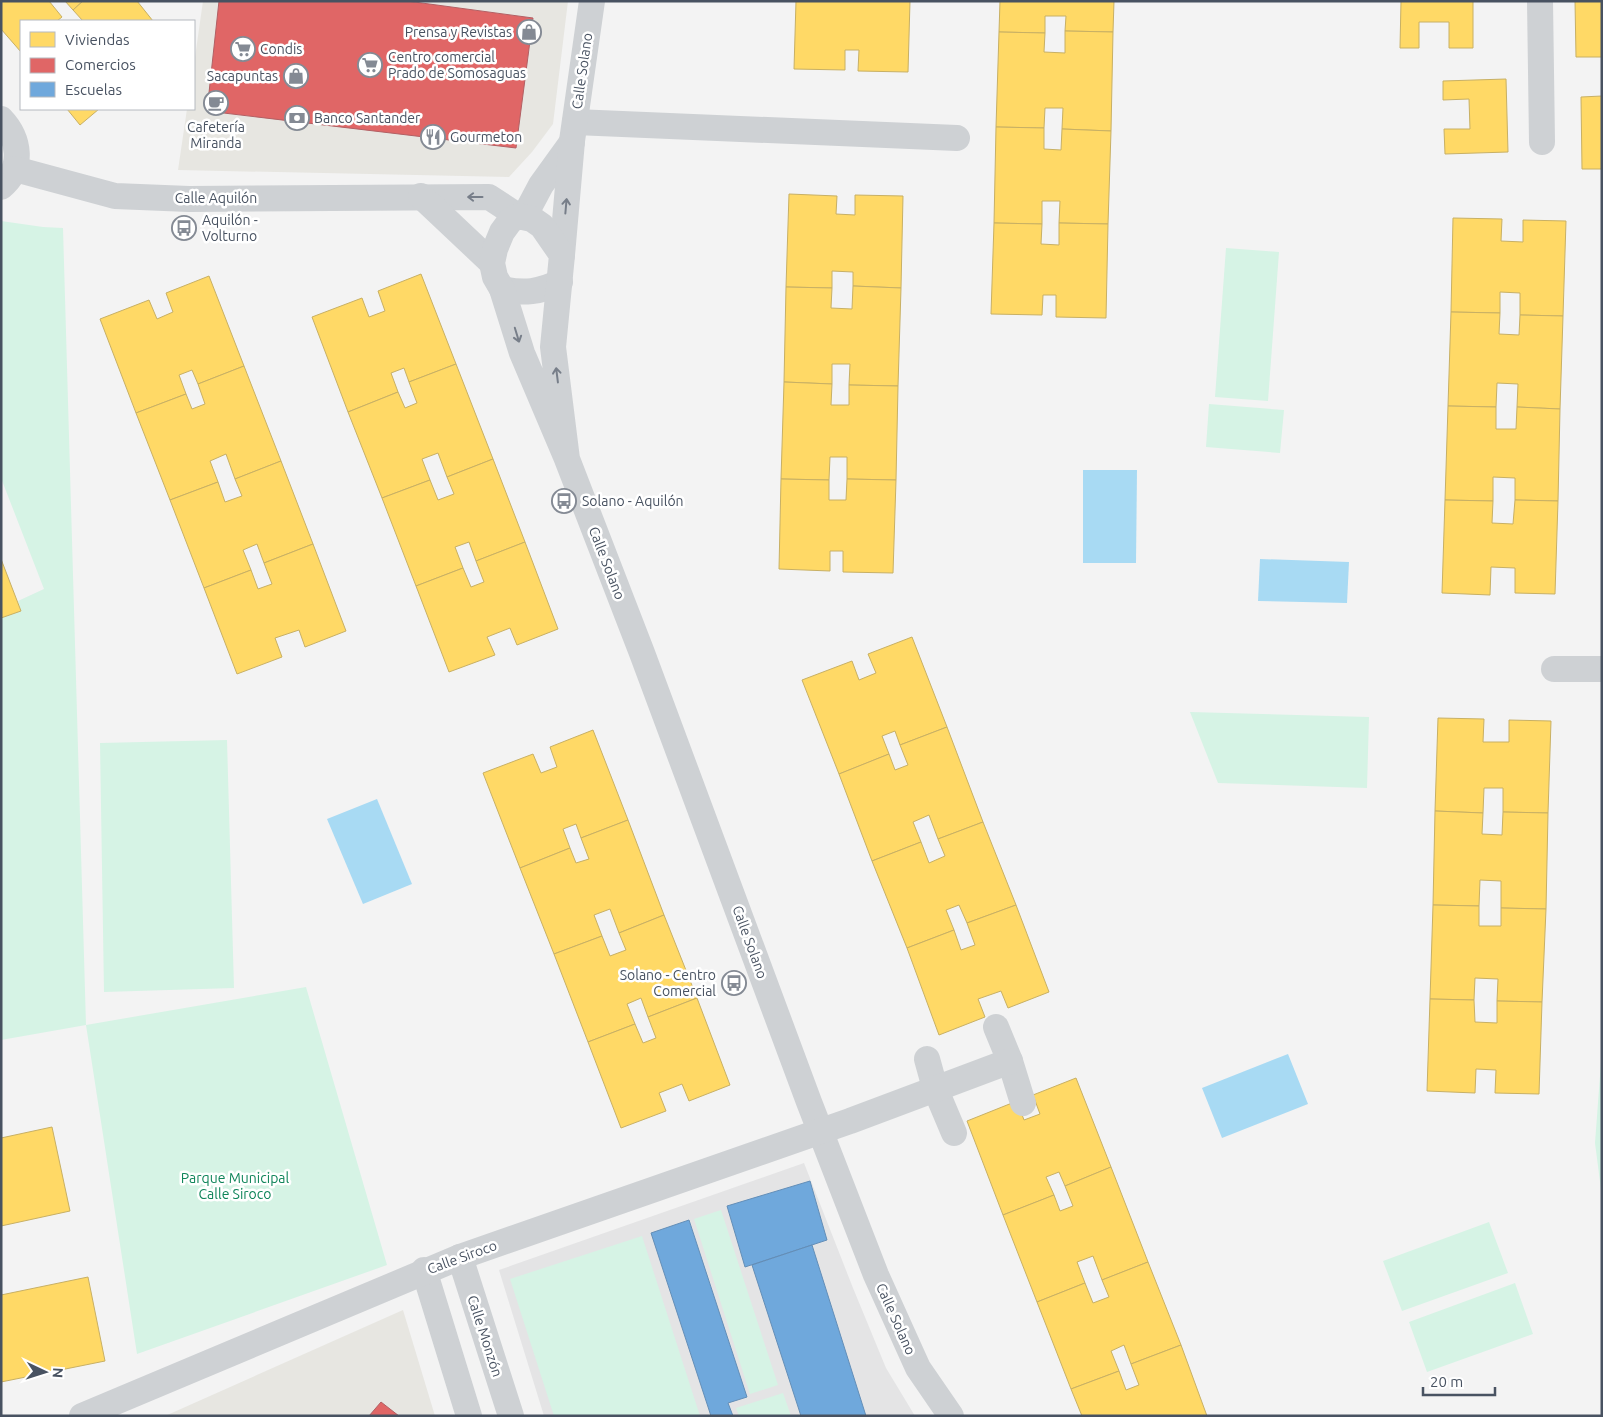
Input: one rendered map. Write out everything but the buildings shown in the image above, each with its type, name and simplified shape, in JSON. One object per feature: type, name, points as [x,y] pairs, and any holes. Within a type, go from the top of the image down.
[{"type":"street","name":"Calle Solano","points":[[567,458],[553,347],[574,131],[592,1]]},
{"type":"street","points":[[1540,1],[1542,142]]},
{"type":"street","points":[[1,119],[11,129],[16,142],[18,156],[8,178]]},
{"type":"street","name":"Calle Solano","points":[[574,131],[521,216],[510,221],[502,232],[492,263],[495,277],[502,289],[522,353],[567,458],[876,1275],[918,1368],[951,1416]]},
{"type":"street","points":[[574,131],[957,138]]},
{"type":"street","name":"Calle Aquilón","points":[[8,178],[115,196],[189,199],[489,197],[521,216]]},
{"type":"street","points":[[421,196],[492,263]]},
{"type":"street","points":[[521,216],[542,226],[562,255]]},
{"type":"street","points":[[502,289],[533,292],[545,290],[560,282]]},
{"type":"street","points":[[1554,669],[1602,668]]},
{"type":"street","points":[[996,1027],[1010,1061],[1023,1103]]},
{"type":"street","points":[[927,1060],[935,1088],[954,1133]]},
{"type":"street","name":"Calle Siroco","points":[[82,1416],[424,1270],[850,1121],[1010,1061]]},
{"type":"street","name":"Calle Monzón","points":[[460,1257],[510,1416]]},
{"type":"street","points":[[424,1270],[468,1416]]},
{"type":"shaded area","name":"Centro comercial Prado de Somosaguas","points":[[203,1],[568,1],[553,124],[532,152],[509,177],[178,170],[187,110],[195,110],[195,57]]},
{"type":"shaded area","points":[[804,1163],[886,1368],[915,1416],[544,1416],[499,1270]]},
{"type":"shaded area","points":[[403,1310],[435,1416],[165,1416]]},
{"type":"green space","points":[[1,221],[63,228],[86,1025],[1,1040],[1,618],[21,611],[18,601],[44,589],[1,478]]},
{"type":"green space","points":[[1226,248],[1279,252],[1268,401],[1215,397]]},
{"type":"green space","points":[[1209,404],[1284,410],[1280,453],[1206,447]]},
{"type":"green space","points":[[1190,712],[1369,717],[1367,788],[1218,783]]},
{"type":"green space","points":[[227,740],[234,988],[104,992],[100,743]]},
{"type":"green space","name":"Parque Municipal Calle Siroco","points":[[306,987],[387,1265],[137,1354],[86,1025]]},
{"type":"green space","points":[[1602,1049],[1602,1197],[1595,1143]]},
{"type":"green space","points":[[721,1210],[778,1385],[750,1394],[694,1219]]},
{"type":"green space","points":[[1489,1222],[1508,1273],[1402,1311],[1383,1261]]},
{"type":"green space","points":[[642,1236],[700,1416],[554,1416],[510,1279]]},
{"type":"green space","points":[[1515,1283],[1533,1334],[1427,1372],[1409,1322]]},
{"type":"green space","points":[[783,1393],[791,1416],[739,1416],[736,1408]]},
{"type":"water","points":[[1083,470],[1137,470],[1136,563],[1083,563]]},
{"type":"water","points":[[1260,559],[1349,562],[1347,603],[1258,601]]},
{"type":"water","points":[[377,799],[412,884],[363,904],[327,819]]},
{"type":"water","points":[[1288,1054],[1308,1104],[1222,1138],[1202,1088]]},
{"type":"place","name":"Prensa y Revistas","points":[[529,32]]},
{"type":"place","name":"Condis","points":[[243,49]]},
{"type":"place","name":"Centro comercial Prado de Somosaguas","points":[[370,65]]},
{"type":"place","name":"Sacapuntas","points":[[296,76]]},
{"type":"place","name":"Cafetería Miranda","points":[[216,103]]},
{"type":"place","name":"Banco Santander","points":[[297,118]]},
{"type":"place","name":"Gourmeton","points":[[433,137]]},
{"type":"place","name":"Aquilón - Volturno","points":[[184,228]]},
{"type":"place","name":"Solano - Aquilón","points":[[564,501]]},
{"type":"place","name":"Solano - Centro Comercial","points":[[734,983]]}]
